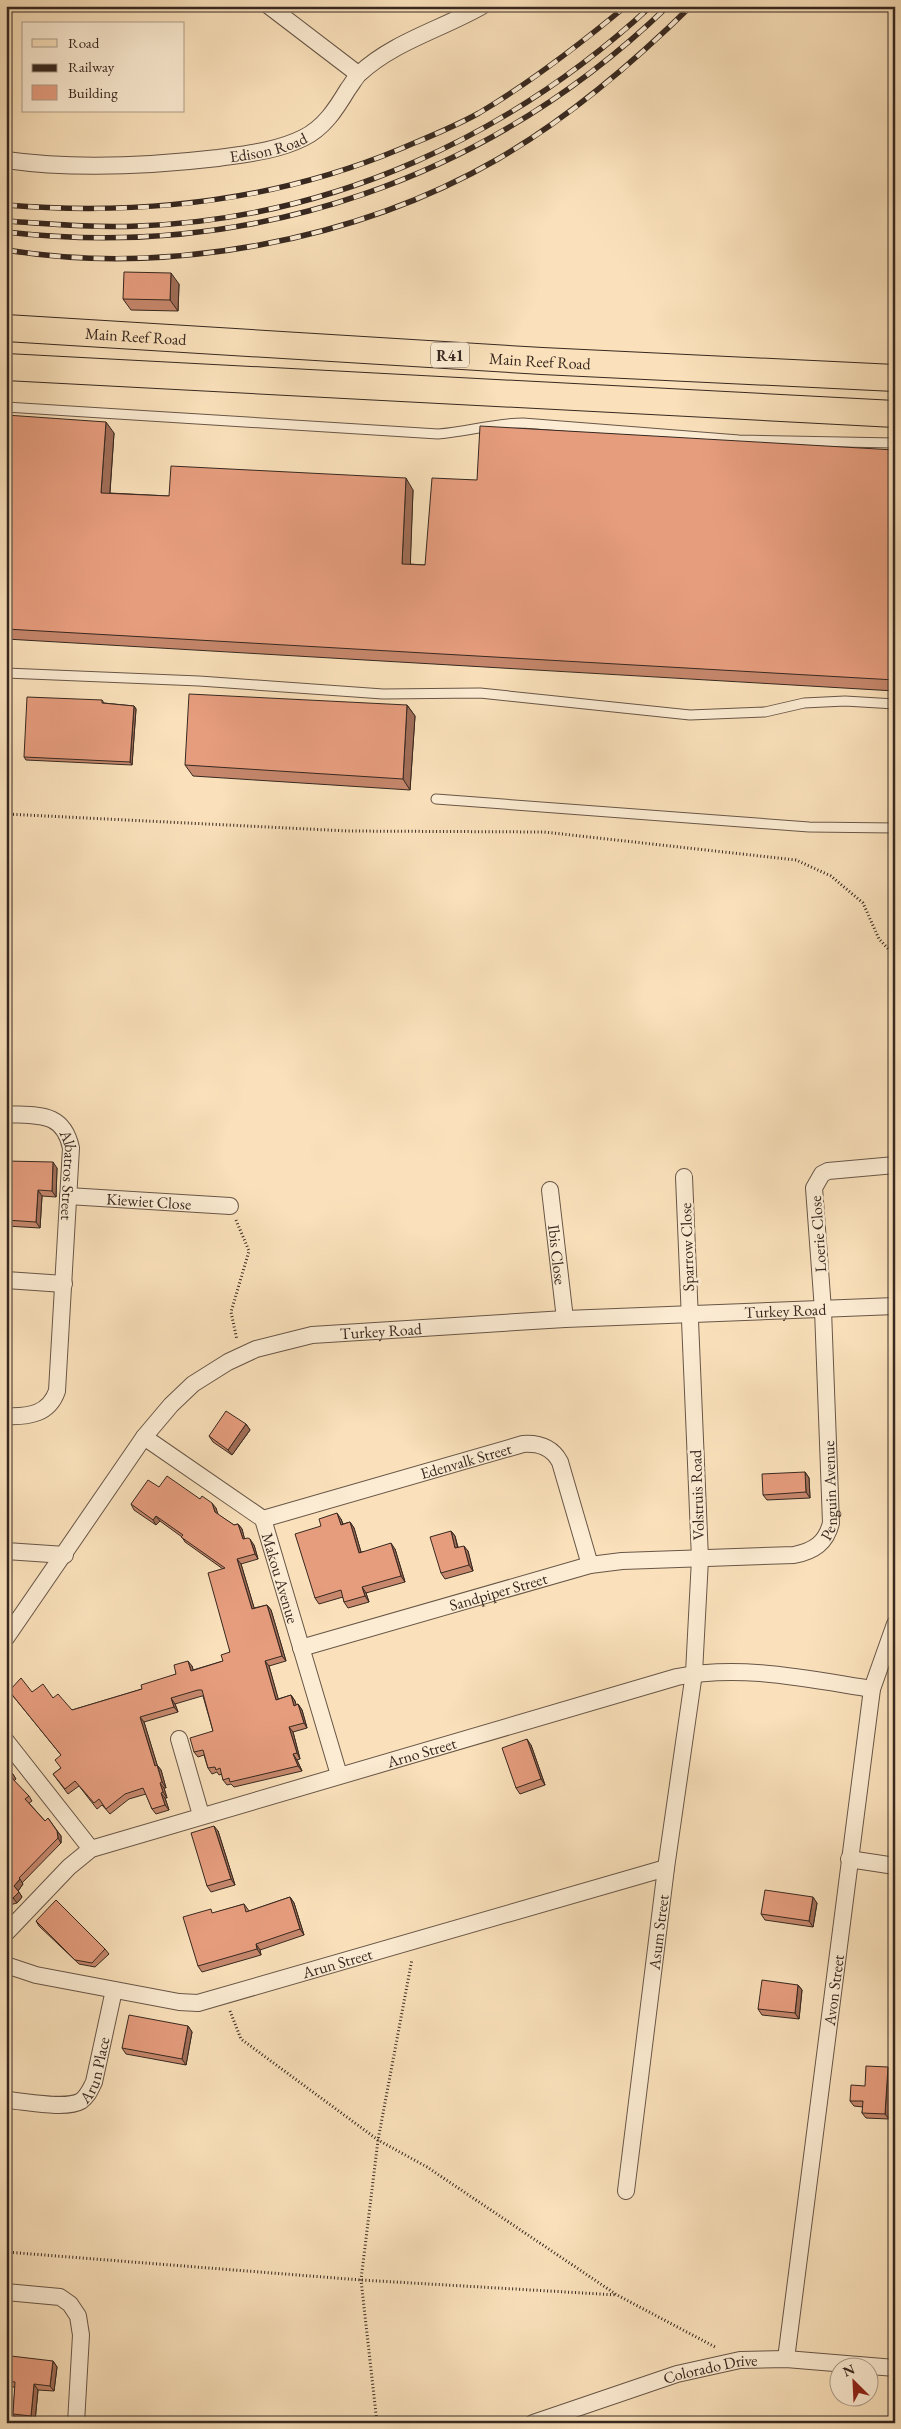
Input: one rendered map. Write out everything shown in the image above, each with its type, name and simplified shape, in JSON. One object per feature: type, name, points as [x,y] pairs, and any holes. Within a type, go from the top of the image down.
[{"type":"main road","name":"Main Reef Road","points":[[6,328],[895,378]]},
{"type":"main road","name":"R41","points":[[6,366],[895,414]]},
{"type":"main road","points":[[688,404],[692,368]]},
{"type":"street","points":[[269,6],[358,74]]},
{"type":"street","name":"Edison Road","points":[[6,160],[73,166],[154,164],[241,155],[280,147],[303,138],[319,128],[334,111],[358,74],[389,53],[482,6]]},
{"type":"street","name":"Albatros Street","points":[[6,1114],[43,1116],[62,1126],[68,1134],[71,1148],[64,1284],[57,1383],[54,1399],[39,1414],[6,1416]]},
{"type":"street","name":"Loerie Close","points":[[823,1310],[814,1188],[817,1180],[822,1174],[836,1169],[895,1165]]},
{"type":"street","name":"Sparrow Close","points":[[684,1178],[690,1316]]},
{"type":"street","name":"Ibis Close","points":[[550,1190],[565,1320]]},
{"type":"street","name":"Kiewiet Close","points":[[68,1196],[230,1206]]},
{"type":"street","points":[[6,1280],[64,1284]]},
{"type":"street","name":"Turkey Road","points":[[6,1638],[65,1555],[144,1437],[171,1405],[193,1384],[245,1354],[281,1341],[312,1335],[565,1320],[895,1306]]},
{"type":"street","name":"Penguin Avenue","points":[[700,1559],[794,1555],[815,1549],[828,1533],[831,1522],[823,1310]]},
{"type":"street","name":"Volstruis Road","points":[[690,1316],[700,1559],[694,1673]]},
{"type":"street","name":"Makou Avenue","points":[[144,1437],[264,1519],[339,1775]]},
{"type":"street","name":"Edenvalk Street","points":[[264,1519],[523,1444],[533,1443],[555,1453],[560,1462],[590,1565]]},
{"type":"street","points":[[6,1551],[65,1555]]},
{"type":"street","name":"Sandpiper Street","points":[[301,1648],[590,1565],[622,1561],[700,1559]]},
{"type":"street","name":"Avon Street","points":[[786,2359],[872,1689],[895,1624]]},
{"type":"street","name":"Arno Street","points":[[6,1933],[69,1867],[90,1849],[631,1689],[694,1673],[716,1671],[772,1674],[872,1689]]},
{"type":"street","name":"Asum Street","points":[[626,2191],[666,1868],[694,1673]]},
{"type":"street","points":[[179,1739],[201,1815]]},
{"type":"street","points":[[6,1741],[90,1849]]},
{"type":"street","points":[[849,1859],[895,1866]]},
{"type":"street","name":"Arun Street","points":[[6,1965],[36,1975],[190,2003],[224,1996],[666,1868]]},
{"type":"street","name":"Arun Place","points":[[6,2100],[69,2105],[79,2102],[88,2095],[94,2082],[114,1990]]},
{"type":"street","points":[[6,2292],[60,2297],[70,2304],[78,2316],[81,2335],[76,2423]]},
{"type":"street","name":"Colorado Drive","points":[[533,2423],[677,2374],[740,2360],[786,2359],[895,2368]]},
{"type":"lane","points":[[6,407],[438,434],[468,432],[501,423],[524,423],[739,440],[895,443]]},
{"type":"lane","points":[[6,673],[199,681],[383,694],[480,694],[690,715],[764,712],[804,703],[845,701],[895,704]]},
{"type":"lane","points":[[436,799],[809,827],[895,828]]},
{"type":"path","points":[[6,814],[348,831],[544,832],[796,860],[831,876],[863,903],[879,939],[895,956]]},
{"type":"path","points":[[230,1206],[249,1251],[231,1312],[236,1337],[245,1354]]},
{"type":"path","points":[[377,2423],[361,2280],[378,2140],[416,1940]]},
{"type":"path","points":[[224,1996],[241,2039],[378,2140],[427,2168],[616,2295],[740,2360]]},
{"type":"path","points":[[6,2252],[361,2280],[616,2295]]},
{"type":"building","points":[[124,272],[171,273],[170,300],[123,299]]},
{"type":"building","points":[[6,415],[106,422],[101,493],[169,496],[171,466],[406,478],[402,564],[425,565],[432,478],[477,480],[480,426],[895,450],[895,680],[6,629]]},
{"type":"building","points":[[189,694],[407,705],[403,779],[185,765]]},
{"type":"building","points":[[27,697],[102,700],[102,703],[134,706],[130,762],[24,757]]},
{"type":"building","points":[[6,1161],[53,1162],[52,1191],[38,1190],[36,1222],[6,1220]]},
{"type":"building","points":[[226,1411],[246,1424],[228,1450],[209,1436]]},
{"type":"building","points":[[805,1472],[806,1492],[763,1495],[762,1474]]},
{"type":"building","points":[[167,1476],[200,1499],[202,1496],[212,1503],[215,1512],[234,1525],[238,1524],[243,1539],[250,1539],[255,1554],[237,1559],[252,1609],[267,1605],[282,1656],[265,1661],[276,1700],[291,1695],[294,1706],[298,1704],[304,1723],[289,1727],[297,1753],[293,1754],[298,1766],[230,1782],[229,1778],[223,1780],[220,1768],[216,1770],[215,1767],[208,1768],[203,1750],[194,1752],[190,1738],[213,1731],[202,1690],[198,1690],[171,1698],[174,1707],[140,1717],[155,1766],[157,1765],[162,1782],[160,1783],[163,1792],[161,1793],[165,1805],[152,1809],[143,1788],[125,1794],[106,1809],[99,1799],[94,1803],[75,1781],[65,1789],[53,1774],[61,1768],[55,1760],[61,1755],[9,1691],[21,1678],[32,1692],[43,1684],[53,1698],[58,1694],[72,1710],[142,1689],[141,1685],[176,1674],[174,1665],[188,1661],[191,1671],[223,1661],[221,1655],[230,1652],[208,1573],[225,1568],[181,1537],[183,1535],[156,1516],[153,1520],[131,1504],[148,1480],[159,1487]]},
{"type":"building","points":[[337,1513],[341,1525],[350,1522],[359,1553],[391,1543],[401,1576],[362,1587],[365,1596],[344,1602],[341,1590],[315,1598],[295,1534],[321,1526],[319,1519]]},
{"type":"building","points":[[451,1531],[455,1548],[464,1546],[469,1565],[441,1573],[430,1537]]},
{"type":"building","points":[[527,1739],[541,1779],[516,1788],[502,1748]]},
{"type":"building","points":[[6,1768],[13,1774],[10,1776],[29,1796],[25,1799],[45,1821],[48,1818],[57,1831],[58,1838],[19,1878],[14,1886],[19,1892],[13,1898],[6,1900]]},
{"type":"building","points":[[214,1826],[231,1879],[207,1886],[191,1833]]},
{"type":"building","points":[[765,1890],[813,1897],[809,1921],[761,1914]]},
{"type":"building","points":[[290,1897],[300,1929],[256,1944],[257,1949],[198,1966],[183,1917],[211,1909],[212,1913],[244,1904],[246,1912]]},
{"type":"building","points":[[56,1900],[105,1949],[92,1963],[75,1960],[36,1921]]},
{"type":"building","points":[[762,1980],[798,1985],[795,2013],[758,2009]]},
{"type":"building","points":[[129,2015],[188,2026],[182,2059],[122,2048]]},
{"type":"building","points":[[866,2066],[888,2067],[885,2114],[862,2113],[863,2101],[850,2101],[851,2085],[865,2086]]},
{"type":"building","points":[[11,2356],[53,2361],[50,2386],[34,2384],[31,2416],[13,2414],[15,2382],[8,2381]]},
{"type":"railway","points":[[6,205],[107,208],[157,206],[206,201],[304,182],[352,167],[400,149],[479,113],[517,89],[591,35],[626,6]]},
{"type":"railway","points":[[6,221],[138,226],[210,220],[280,207],[348,188],[414,162],[478,131],[539,94],[597,52],[651,6]]},
{"type":"railway","points":[[6,232],[98,238],[189,233],[277,219],[363,194],[445,161],[524,118],[599,66],[668,6]]},
{"type":"railway","points":[[6,250],[68,257],[131,258],[195,254],[260,245],[323,231],[384,211],[443,188],[525,143],[623,69],[691,6]]}]
